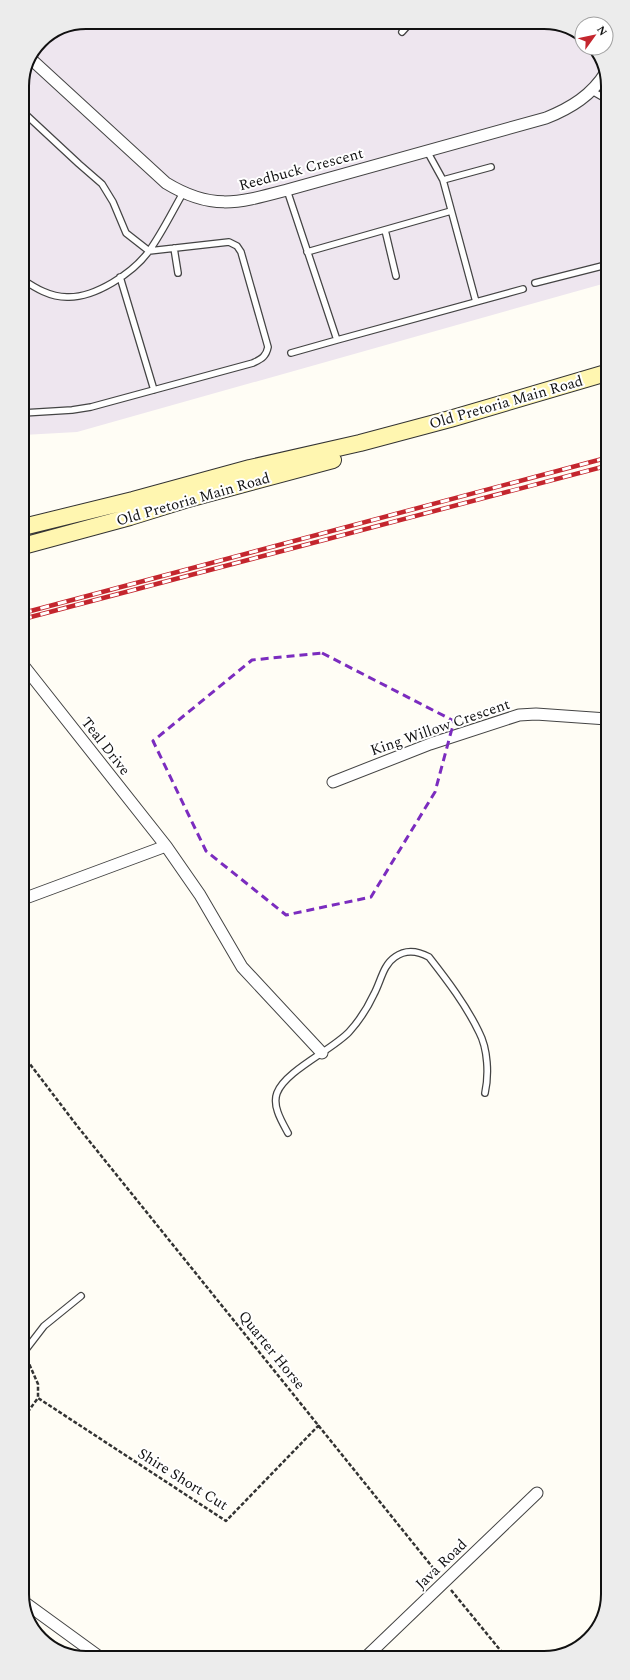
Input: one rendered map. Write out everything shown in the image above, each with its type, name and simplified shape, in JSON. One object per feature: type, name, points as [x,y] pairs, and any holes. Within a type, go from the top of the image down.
[{"type":"main road","name":"Old Pretoria Main Road","points":[[29,526],[133,500],[250,468],[360,443],[450,419],[601,374]]},
{"type":"main road","name":"Old Pretoria Main Road","points":[[29,544],[336,459],[360,443]]},
{"type":"street","name":"Reedbuck Crescent","points":[[34,62],[160,179],[183,193],[203,200],[226,202],[249,200],[546,118],[569,108],[592,91],[601,79]]},
{"type":"street","name":"Teal Drive","points":[[29,673],[166,846],[200,895],[242,967],[322,1053]]},
{"type":"street","name":"King Willow Crescent","points":[[333,782],[444,739],[519,715],[536,714],[601,719]]},
{"type":"street","points":[[29,897],[166,846]]},
{"type":"street","name":"Java Road","points":[[372,1651],[537,1493]]},
{"type":"street","points":[[30,1607],[91,1651]]},
{"type":"lane","points":[[402,32],[405,29]]},
{"type":"lane","points":[[592,91],[601,96]]},
{"type":"lane","points":[[29,118],[78,164],[102,184],[113,202],[126,234],[149,251],[229,242],[236,246],[241,252],[268,347],[267,354],[262,359],[253,363],[154,390],[72,410],[29,413]]},
{"type":"lane","points":[[427,151],[437,166],[443,180],[476,302]]},
{"type":"lane","points":[[443,180],[491,167]]},
{"type":"lane","points":[[287,190],[337,340]]},
{"type":"lane","points":[[29,284],[48,294],[67,297],[73,297],[106,287],[141,261],[149,251],[183,193]]},
{"type":"lane","points":[[308,252],[451,211]]},
{"type":"lane","points":[[385,230],[396,276]]},
{"type":"lane","points":[[174,248],[178,273]]},
{"type":"lane","points":[[535,283],[601,266]]},
{"type":"lane","points":[[120,277],[154,390]]},
{"type":"lane","points":[[290,353],[523,290]]},
{"type":"lane","points":[[288,1133],[279,1116],[276,1093],[294,1073],[343,1037],[355,1024],[375,993],[384,971],[391,959],[406,952],[413,951],[422,953],[429,957],[441,972],[480,1033],[485,1051],[488,1081],[485,1093]]},
{"type":"lane","points":[[29,1346],[44,1326],[81,1296]]},
{"type":"path","name":"Quarter Horse","points":[[29,1062],[78,1127],[501,1651]]},
{"type":"path","points":[[29,1363],[38,1384],[38,1398],[29,1410]]},
{"type":"path","name":"Shire Short Cut","points":[[38,1398],[226,1521],[319,1425]]},
{"type":"highlighted area","points":[[322,653],[454,721],[435,792],[371,897],[286,915],[206,851],[153,741],[252,660]]},
{"type":"shaded area","points":[[86,29],[548,29],[566,33],[574,38],[574,56],[592,56],[597,64],[601,79],[601,284],[77,432],[29,435],[29,82],[33,64],[39,54],[54,39],[64,33]]},
{"type":"railway","points":[[29,611],[601,459]]},
{"type":"railway","points":[[29,617],[601,467]]}]
